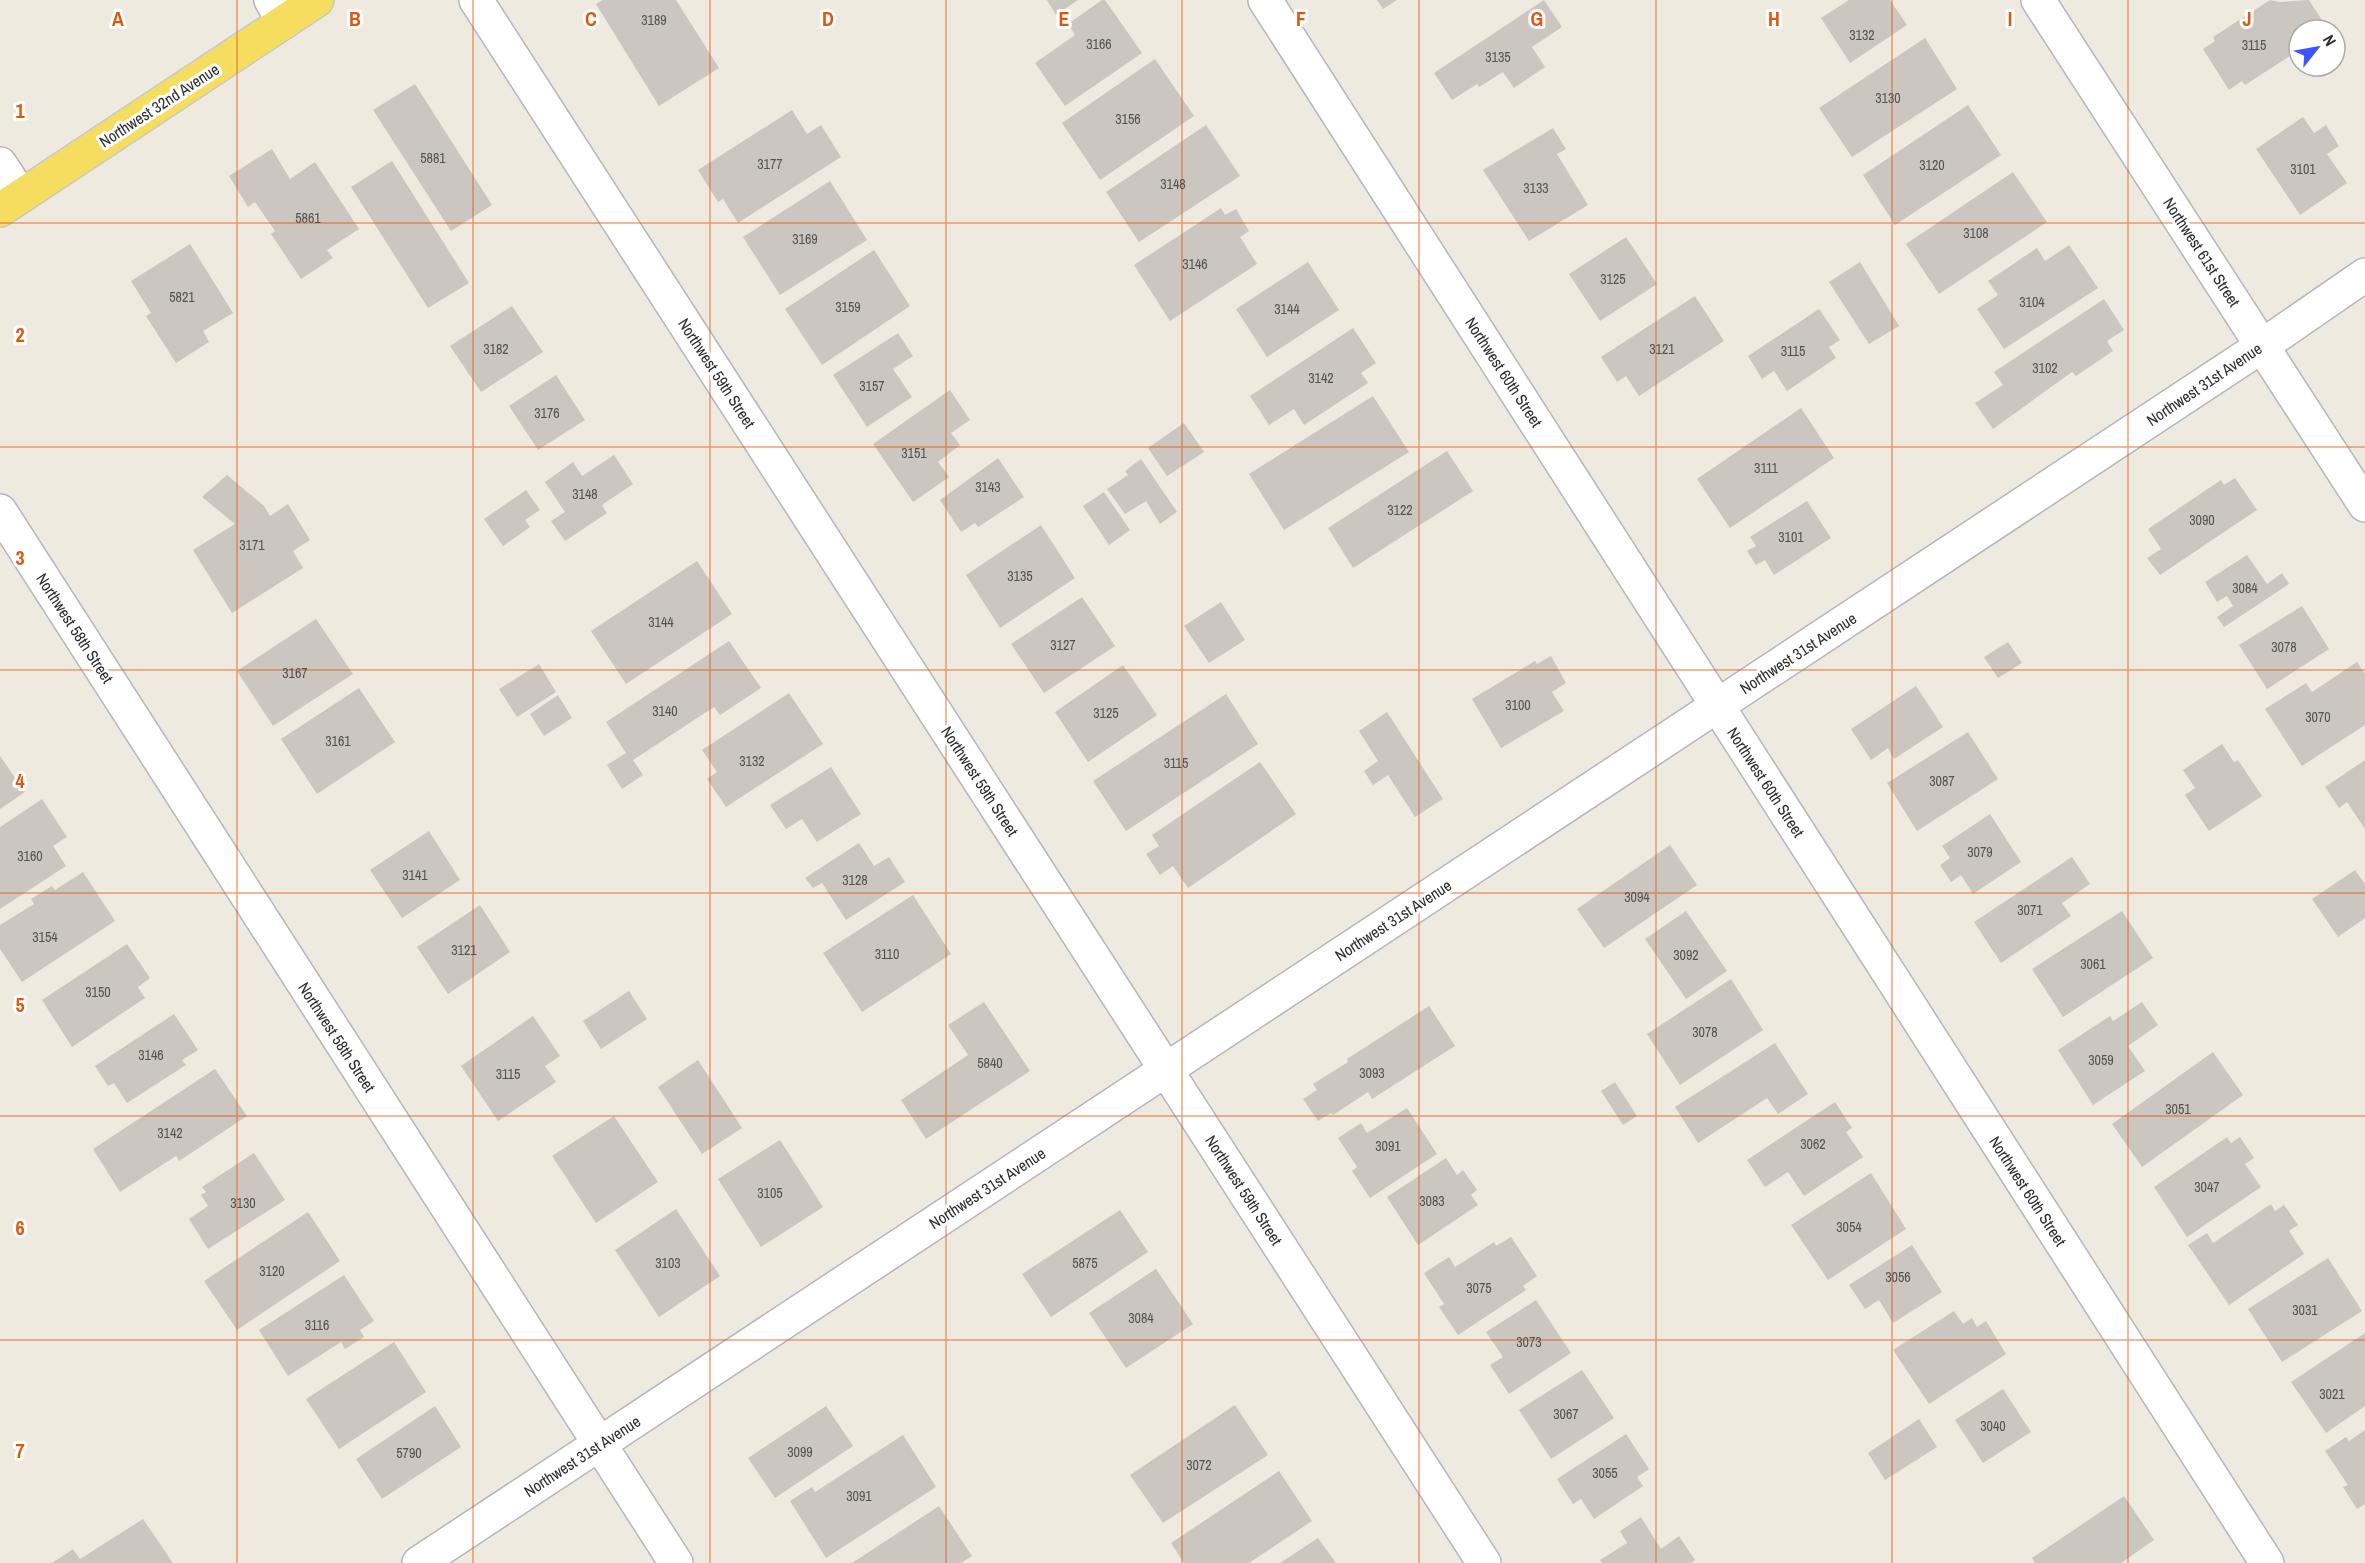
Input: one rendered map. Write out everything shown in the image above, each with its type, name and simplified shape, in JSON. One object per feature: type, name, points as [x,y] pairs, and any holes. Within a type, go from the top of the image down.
[{"type":"main road","name":"Northwest 32nd Avenue","points":[[10,203],[278,11],[317,0]]},
{"type":"street","name":"Northwest 59th Street","points":[[476,0],[1484,1563]]},
{"type":"street","name":"Northwest 60th Street","points":[[1265,0],[2267,1563]]},
{"type":"street","name":"Northwest 61st Street","points":[[2038,0],[2365,505]]},
{"type":"street","points":[[0,164],[10,203]]},
{"type":"street","name":"Northwest 31st Avenue","points":[[419,1563],[2262,346],[2365,275]]},
{"type":"street","name":"Northwest 58th Street","points":[[0,511],[676,1563]]},
{"type":"building","points":[[603,0],[676,0],[719,68],[659,106],[596,4]]},
{"type":"building","points":[[1047,0],[1078,0],[1056,15]]},
{"type":"building","points":[[1105,0],[1142,53],[1065,106],[1035,63],[1075,35],[1068,24]]},
{"type":"building","points":[[1377,0],[1397,0],[1383,9]]},
{"type":"building","points":[[1544,0],[1562,27],[1532,47],[1545,67],[1514,88],[1503,72],[1479,87],[1477,84],[1452,100],[1434,73]]},
{"type":"building","points":[[1849,0],[1890,0],[1907,25],[1850,63],[1821,18]]},
{"type":"building","points":[[2270,0],[2280,2],[2309,0],[2320,18],[2287,18],[2287,58],[2245,85],[2242,81],[2229,90],[2203,49],[2215,41],[2213,37]]},
{"type":"building","points":[[1925,38],[1957,89],[1852,157],[1819,108]]},
{"type":"building","points":[[1155,59],[1194,116],[1100,180],[1062,123]]},
{"type":"building","points":[[415,84],[492,205],[451,231],[373,110]]},
{"type":"building","points":[[1968,105],[2001,155],[1895,225],[1863,175]]},
{"type":"building","points":[[792,110],[807,134],[821,125],[841,157],[738,223],[723,199],[718,202],[698,170]]},
{"type":"building","points":[[2303,117],[2314,133],[2326,125],[2339,146],[2327,154],[2347,183],[2300,215],[2256,149]]},
{"type":"building","points":[[1206,125],[1240,176],[1139,242],[1106,192]]},
{"type":"building","points":[[1553,128],[1566,149],[1557,154],[1588,205],[1529,241],[1483,170]]},
{"type":"building","points":[[272,149],[290,179],[315,162],[359,229],[327,250],[333,258],[301,279],[271,234],[275,231],[255,202],[248,207],[229,176]]},
{"type":"building","points":[[392,161],[469,283],[428,308],[351,187]]},
{"type":"building","points":[[2013,172],[2047,222],[1939,294],[1906,244]]},
{"type":"building","points":[[830,181],[867,240],[780,295],[743,237]]},
{"type":"building","points":[[1221,208],[1225,215],[1236,209],[1249,231],[1240,237],[1257,264],[1170,321],[1134,265]]},
{"type":"building","points":[[1626,237],[1657,284],[1600,321],[1569,274]]},
{"type":"building","points":[[190,244],[233,313],[203,331],[209,342],[176,363],[146,316],[151,313],[131,281]]},
{"type":"building","points":[[2069,245],[2098,288],[2004,349],[1977,309],[1998,295],[1988,281],[2037,248],[2045,261]]},
{"type":"building","points":[[874,250],[910,306],[822,365],[785,309]]},
{"type":"building","points":[[1308,262],[1339,310],[1267,357],[1236,309]]},
{"type":"building","points":[[1860,262],[1899,326],[1869,344],[1829,282]]},
{"type":"building","points":[[1695,296],[1724,341],[1639,396],[1626,376],[1617,382],[1601,357]]},
{"type":"building","points":[[2104,299],[2124,330],[2107,341],[2113,351],[2076,376],[2072,372],[1993,429],[1975,403],[2003,385],[1994,372]]},
{"type":"building","points":[[512,306],[543,352],[481,392],[450,346]]},
{"type":"building","points":[[1819,309],[1840,340],[1829,347],[1836,358],[1787,391],[1774,371],[1762,379],[1748,356]]},
{"type":"building","points":[[1353,328],[1376,363],[1361,373],[1368,383],[1304,425],[1294,409],[1269,425],[1250,396]]},
{"type":"building","points":[[898,333],[913,356],[893,369],[912,397],[867,427],[833,375]]},
{"type":"building","points":[[556,375],[585,420],[538,450],[509,406]]},
{"type":"building","points":[[950,390],[970,420],[951,433],[960,445],[938,462],[949,477],[913,502],[873,444]]},
{"type":"building","points":[[1373,396],[1409,452],[1284,530],[1249,474]]},
{"type":"building","points":[[1801,408],[1834,458],[1730,528],[1697,479]]},
{"type":"building","points":[[1184,423],[1204,452],[1167,476],[1148,448]]},
{"type":"building","points":[[1447,451],[1473,491],[1353,568],[1328,528]]},
{"type":"building","points":[[614,455],[633,484],[602,505],[607,513],[565,541],[551,521],[565,512],[545,482],[573,462],[582,476]]},
{"type":"building","points":[[998,458],[1024,497],[978,527],[975,523],[961,532],[940,500]]},
{"type":"building","points":[[1141,459],[1177,512],[1160,524],[1146,501],[1125,514],[1107,489],[1128,475],[1125,471]]},
{"type":"building","points":[[227,475],[264,506],[270,516],[288,504],[310,540],[293,551],[303,568],[232,613],[193,550],[235,524],[202,497]]},
{"type":"building","points":[[2235,478],[2257,510],[2160,575],[2147,558],[2161,549],[2148,529],[2221,480],[2224,485]]},
{"type":"building","points":[[526,490],[540,510],[525,520],[530,527],[503,546],[484,519]]},
{"type":"building","points":[[1104,492],[1130,530],[1109,545],[1083,506]]},
{"type":"building","points":[[1807,501],[1831,538],[1774,575],[1765,560],[1756,565],[1747,551],[1756,546],[1750,537]]},
{"type":"building","points":[[1041,525],[1075,578],[1000,628],[966,575]]},
{"type":"building","points":[[2247,555],[2267,584],[2282,573],[2289,584],[2224,627],[2217,617],[2233,606],[2227,596],[2217,602],[2205,582]]},
{"type":"building","points":[[697,561],[732,614],[626,684],[591,631]]},
{"type":"building","points":[[1082,597],[1115,646],[1044,693],[1011,644]]},
{"type":"building","points":[[1221,602],[1245,640],[1209,663],[1184,626]]},
{"type":"building","points":[[2302,606],[2329,649],[2267,689],[2239,645]]},
{"type":"building","points":[[316,619],[353,674],[273,726],[237,671]]},
{"type":"building","points":[[729,641],[761,688],[720,715],[714,707],[633,760],[643,775],[622,789],[607,765],[626,753],[606,722]]},
{"type":"building","points":[[2008,642],[2022,663],[1998,678],[1984,657]]},
{"type":"building","points":[[1551,656],[1566,683],[1552,692],[1564,711],[1501,748],[1472,699],[1535,661],[1537,664]]},
{"type":"building","points":[[2357,662],[2365,674],[2365,725],[2302,766],[2265,709],[2306,683],[2312,692]]},
{"type":"building","points":[[539,664],[556,692],[517,717],[499,689]]},
{"type":"building","points":[[1123,665],[1157,715],[1088,762],[1055,712]]},
{"type":"building","points":[[1916,686],[1943,727],[1894,759],[1888,748],[1871,760],[1851,729]]},
{"type":"building","points":[[359,688],[395,742],[317,794],[281,739]]},
{"type":"building","points":[[789,693],[823,744],[726,807],[707,779],[717,772],[702,750]]},
{"type":"building","points":[[1226,694],[1258,744],[1126,831],[1093,781]]},
{"type":"building","points":[[558,695],[572,718],[544,736],[530,714]]},
{"type":"building","points":[[1387,712],[1443,799],[1415,817],[1388,775],[1373,785],[1364,771],[1378,761],[1359,731]]},
{"type":"building","points":[[1968,732],[1998,779],[1917,831],[1887,783]]},
{"type":"building","points":[[2222,744],[2234,762],[2238,760],[2262,796],[2209,831],[2185,795],[2195,788],[2183,770]]},
{"type":"building","points":[[0,756],[25,792],[0,809]]},
{"type":"building","points":[[2365,760],[2365,829],[2347,802],[2339,808],[2325,787]]},
{"type":"building","points":[[1260,762],[1296,814],[1188,888],[1173,866],[1160,875],[1146,854],[1159,846],[1152,835]]},
{"type":"building","points":[[831,767],[861,814],[817,842],[802,819],[786,829],[770,805]]},
{"type":"building","points":[[42,799],[67,837],[53,846],[66,866],[0,909],[0,827]]},
{"type":"building","points":[[1990,814],[2021,862],[1973,894],[1961,875],[1951,882],[1940,865],[1950,858],[1942,846]]},
{"type":"building","points":[[429,831],[460,880],[402,918],[370,870]]},
{"type":"building","points":[[859,843],[874,866],[889,857],[905,882],[846,920],[822,883],[813,888],[805,878]]},
{"type":"building","points":[[1670,845],[1697,885],[1604,948],[1577,909]]},
{"type":"building","points":[[2072,857],[2090,884],[2062,903],[2071,916],[2001,963],[1974,922]]},
{"type":"building","points":[[2355,870],[2365,884],[2365,918],[2338,937],[2312,899]]},
{"type":"building","points":[[83,872],[115,921],[22,982],[0,949],[0,925],[34,904],[31,899],[52,886],[55,890]]},
{"type":"building","points":[[913,895],[951,954],[862,1012],[823,953]]},
{"type":"building","points":[[480,905],[510,952],[448,994],[417,947]]},
{"type":"building","points":[[1686,911],[1727,971],[1686,999],[1645,939]]},
{"type":"building","points":[[2122,911],[2153,958],[2063,1017],[2032,969]]},
{"type":"building","points":[[127,944],[150,978],[138,987],[145,998],[72,1047],[42,1000]]},
{"type":"building","points":[[1731,979],[1763,1030],[1680,1085],[1647,1034]]},
{"type":"building","points":[[629,991],[647,1019],[601,1049],[583,1021]]},
{"type":"building","points":[[984,1002],[1030,1071],[926,1139],[901,1100],[968,1055],[948,1025]]},
{"type":"building","points":[[2142,1002],[2158,1025],[2128,1046],[2145,1071],[2093,1105],[2058,1050],[2110,1016],[2113,1021]]},
{"type":"building","points":[[1429,1006],[1455,1046],[1372,1099],[1368,1092],[1333,1115],[1331,1113],[1318,1121],[1303,1099],[1317,1090],[1313,1084]]},
{"type":"building","points":[[174,1014],[198,1050],[182,1060],[186,1065],[127,1103],[114,1083],[108,1086],[95,1066]]},
{"type":"building","points":[[533,1016],[560,1056],[545,1066],[556,1082],[498,1121],[461,1066]]},
{"type":"building","points":[[1775,1043],[1808,1094],[1778,1114],[1767,1098],[1698,1143],[1675,1107]]},
{"type":"building","points":[[2213,1052],[2243,1095],[2142,1167],[2112,1124]]},
{"type":"building","points":[[698,1060],[742,1128],[702,1154],[658,1087]]},
{"type":"building","points":[[215,1069],[247,1116],[179,1161],[176,1156],[120,1192],[93,1149]]},
{"type":"building","points":[[1615,1082],[1637,1116],[1623,1125],[1601,1091]]},
{"type":"building","points":[[1835,1102],[1852,1128],[1846,1132],[1863,1157],[1804,1196],[1788,1172],[1765,1187],[1747,1160]]},
{"type":"building","points":[[1407,1108],[1437,1154],[1370,1198],[1352,1171],[1357,1167],[1338,1138],[1361,1123],[1367,1133]]},
{"type":"building","points":[[614,1116],[658,1182],[596,1223],[552,1156]]},
{"type":"building","points":[[2227,1137],[2231,1143],[2240,1137],[2254,1158],[2245,1164],[2261,1187],[2187,1237],[2154,1187]]},
{"type":"building","points":[[780,1140],[823,1207],[761,1247],[718,1179]]},
{"type":"building","points":[[254,1153],[285,1200],[208,1249],[189,1219],[208,1206],[201,1195],[206,1192],[202,1187]]},
{"type":"building","points":[[1446,1158],[1457,1175],[1463,1170],[1477,1190],[1471,1195],[1478,1205],[1418,1245],[1387,1197]]},
{"type":"building","points":[[1871,1173],[1906,1229],[1828,1280],[1791,1225]]},
{"type":"building","points":[[2271,1204],[2275,1211],[2284,1205],[2298,1225],[2289,1231],[2304,1254],[2229,1305],[2188,1245],[2207,1233],[2213,1243]]},
{"type":"building","points":[[676,1209],[720,1276],[659,1317],[615,1250]]},
{"type":"building","points":[[1120,1210],[1148,1252],[1051,1317],[1022,1274]]},
{"type":"building","points":[[308,1212],[340,1261],[237,1330],[204,1281]]},
{"type":"building","points":[[1511,1237],[1537,1276],[1523,1286],[1526,1290],[1458,1335],[1439,1307],[1444,1304],[1424,1273],[1449,1257],[1455,1267],[1494,1242],[1496,1246]]},
{"type":"building","points":[[1912,1245],[1942,1292],[1893,1323],[1879,1300],[1865,1309],[1849,1285]]},
{"type":"building","points":[[2328,1258],[2362,1311],[2282,1362],[2248,1309]]},
{"type":"building","points":[[1156,1269],[1193,1324],[1126,1368],[1089,1313]]},
{"type":"building","points":[[344,1275],[374,1321],[360,1330],[364,1337],[345,1349],[341,1342],[288,1376],[259,1330]]},
{"type":"building","points":[[1536,1300],[1571,1353],[1509,1394],[1490,1365],[1503,1357],[1486,1332]]},
{"type":"building","points":[[1954,1311],[1963,1324],[1972,1318],[1977,1327],[1986,1321],[2006,1354],[1929,1404],[1893,1350]]},
{"type":"building","points":[[2365,1333],[2365,1406],[2326,1433],[2291,1382]]},
{"type":"building","points":[[394,1342],[426,1392],[339,1449],[306,1399]]},
{"type":"building","points":[[1582,1370],[1614,1418],[1551,1459],[1519,1410]]},
{"type":"building","points":[[2003,1389],[2031,1432],[1983,1463],[1955,1420]]},
{"type":"building","points":[[1235,1405],[1268,1455],[1163,1523],[1130,1475]]},
{"type":"building","points":[[435,1406],[461,1447],[382,1499],[356,1459]]},
{"type":"building","points":[[826,1406],[853,1446],[775,1498],[748,1458]]},
{"type":"building","points":[[1919,1419],[1937,1447],[1885,1480],[1868,1453]]},
{"type":"building","points":[[2365,1430],[2365,1504],[2357,1509],[2343,1487],[2348,1485],[2325,1451],[2346,1437],[2349,1441]]},
{"type":"building","points":[[1626,1434],[1649,1469],[1637,1477],[1643,1486],[1594,1519],[1581,1499],[1573,1504],[1557,1479]]},
{"type":"building","points":[[903,1435],[936,1487],[826,1558],[790,1501],[812,1487],[815,1492]]},
{"type":"building","points":[[1279,1471],[1312,1521],[1249,1563],[1184,1563],[1171,1543]]},
{"type":"building","points":[[2124,1496],[2154,1540],[2121,1563],[2035,1563],[2032,1558]]},
{"type":"building","points":[[939,1506],[972,1556],[961,1563],[852,1563]]},
{"type":"building","points":[[1641,1517],[1661,1549],[1679,1536],[1695,1560],[1691,1563],[1602,1563],[1600,1560],[1627,1543],[1620,1531]]},
{"type":"building","points":[[143,1519],[173,1563],[52,1563],[73,1549],[80,1559]]},
{"type":"building","points":[[1318,1538],[1336,1563],[1280,1563]]}]
